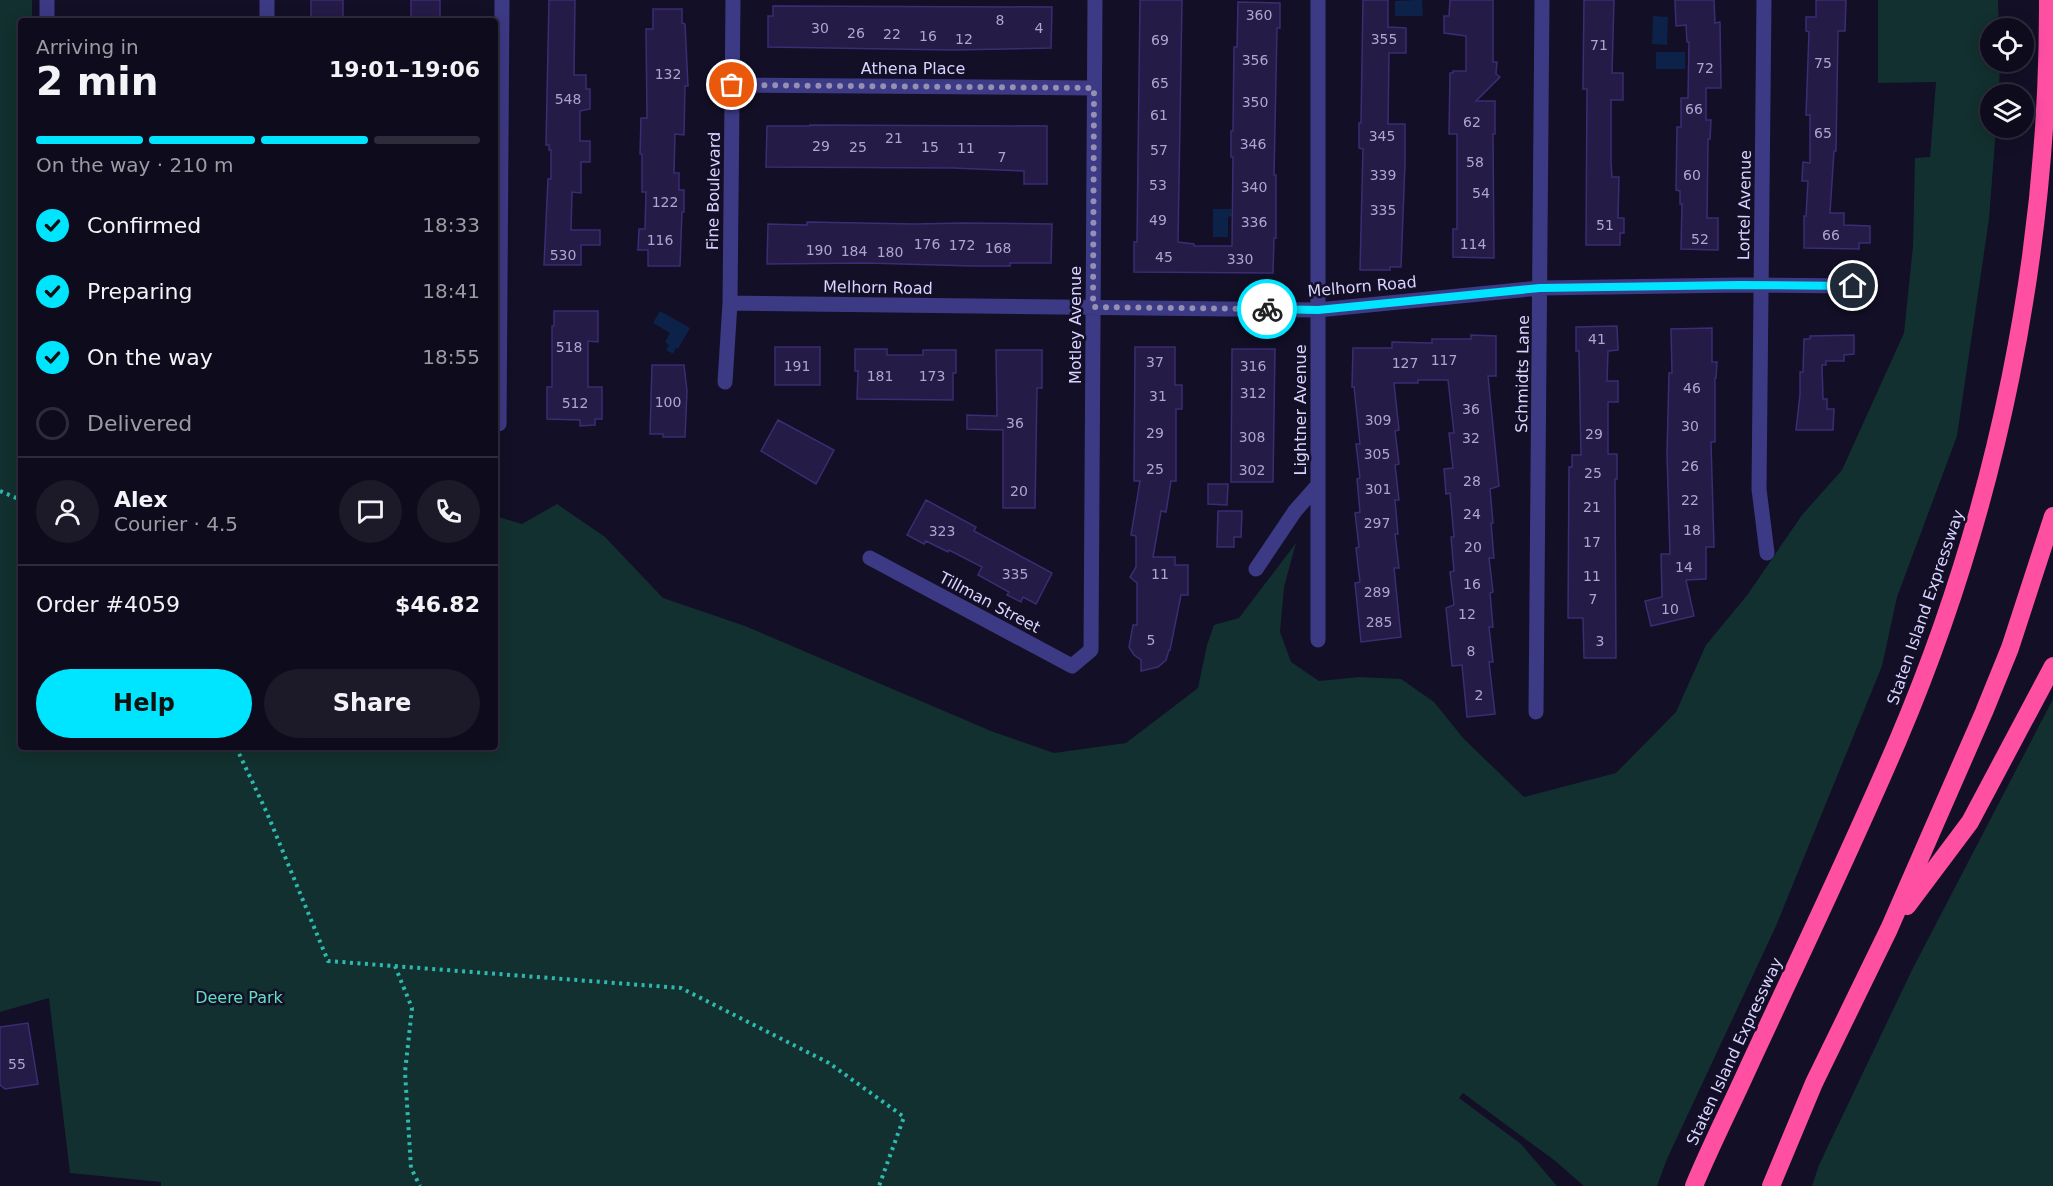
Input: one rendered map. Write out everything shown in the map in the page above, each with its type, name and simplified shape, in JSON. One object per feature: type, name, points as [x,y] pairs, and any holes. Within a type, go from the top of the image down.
[{"type":"highway","name":"Staten Island Expressway","points":[[1694,1186],[1899,739],[1943,622],[1968,546],[2003,412],[2028,278],[2042,140],[2048,0]]},
{"type":"highway","points":[[1771,1186],[1814,1083],[1889,928],[1998,679],[2032,585],[2053,516]]},
{"type":"highway","points":[[1889,928],[1970,822],[2053,666]]},
{"type":"street","points":[[47,0],[47,18]]},
{"type":"street","points":[[267,0],[267,18]]},
{"type":"street","points":[[500,424],[502,0]]},
{"type":"street","name":"Fine Boulevard","points":[[725,382],[730,303],[733,0]]},
{"type":"street","name":"Motley Avenue","points":[[1091,650],[1095,0]]},
{"type":"street","name":"Lightner Avenue","points":[[1318,0],[1318,640]]},
{"type":"street","name":"Schmidts Lane","points":[[1536,712],[1542,0]]},
{"type":"street","name":"Lortel Avenue","points":[[1764,0],[1759,489],[1767,553]]},
{"type":"street","name":"Athena Place","points":[[732,85],[1094,88]]},
{"type":"street","name":"Melhorn Road","points":[[730,303],[1318,310],[1540,288],[1853,286]]},
{"type":"street","points":[[1256,569],[1295,511],[1318,485]]},
{"type":"street","name":"Tillman Street","points":[[870,558],[1072,666],[1091,650]]},
{"type":"path","points":[[0,491],[18,499]]},
{"type":"path","points":[[237,750],[267,813],[328,961],[681,988],[829,1063],[904,1117],[879,1186]]},
{"type":"path","points":[[395,966],[412,1008],[405,1072],[411,1168],[420,1186]]},
{"type":"green space","name":"Deere Park","points":[[0,0],[32,0],[32,18],[18,18],[18,750],[498,750],[498,517],[522,524],[557,504],[605,537],[663,598],[745,626],[991,731],[1054,753],[1126,743],[1198,688],[1207,645],[1214,625],[1239,618],[1296,543],[1284,587],[1280,632],[1291,662],[1319,681],[1360,677],[1401,679],[1434,702],[1463,738],[1524,797],[1616,773],[1676,712],[1706,645],[1748,594],[1802,515],[1842,470],[1904,333],[1913,246],[1915,158],[1930,157],[1936,82],[1878,83],[1878,0],[1998,0],[1999,18],[1980,18],[1980,72],[2000,72],[1999,84],[1980,84],[1980,138],[1995,138],[1989,219],[1957,436],[1897,597],[1882,666],[1776,926],[1667,1159],[1657,1186],[1584,1186],[1554,1160],[1463,1093],[1459,1098],[1521,1144],[1557,1186],[161,1186],[161,1182],[70,1173],[49,998],[0,1012]]},
{"type":"green space","points":[[2053,699],[2053,1186],[1812,1186],[1819,1165],[1912,970]]},
{"type":"water","points":[[1422,0],[1423,16],[1395,16],[1395,1]]},
{"type":"water","points":[[1653,16],[1668,17],[1667,45],[1652,44]]},
{"type":"water","points":[[1656,52],[1685,52],[1685,69],[1656,69]]},
{"type":"water","points":[[1213,209],[1231,209],[1232,216],[1228,217],[1228,237],[1213,237]]},
{"type":"water","points":[[660,311],[690,328],[673,354],[666,350],[669,345],[665,342],[670,333],[653,323]]},
{"type":"building","points":[[311,0],[343,0],[343,18],[311,18]]},
{"type":"building","points":[[411,0],[440,0],[440,18],[411,18]]},
{"type":"building","points":[[549,0],[575,0],[574,75],[586,75],[586,89],[590,89],[590,109],[580,111],[580,141],[590,141],[590,162],[581,162],[581,193],[572,192],[571,230],[600,230],[600,245],[581,245],[581,265],[544,265],[548,179],[551,179],[551,150],[549,150],[549,145],[546,145]]},
{"type":"building","points":[[1140,0],[1182,0],[1178,242],[1194,244],[1194,246],[1232,246],[1231,131],[1233,131],[1234,47],[1237,47],[1238,2],[1280,3],[1280,28],[1277,28],[1274,175],[1276,175],[1276,238],[1274,238],[1273,273],[1134,272],[1134,242],[1137,242]]},
{"type":"building","points":[[1363,0],[1388,0],[1388,27],[1406,28],[1406,53],[1389,53],[1388,124],[1405,124],[1401,267],[1390,267],[1390,270],[1360,270],[1363,149],[1359,148],[1359,123],[1361,123]]},
{"type":"building","points":[[1450,0],[1493,0],[1493,62],[1497,62],[1496,74],[1500,77],[1476,101],[1495,101],[1494,258],[1453,257],[1453,229],[1457,229],[1457,134],[1449,134],[1450,73],[1466,71],[1466,36],[1444,33],[1444,16],[1449,16]]},
{"type":"building","points":[[1584,0],[1614,0],[1612,73],[1623,73],[1623,100],[1611,100],[1612,177],[1619,177],[1618,218],[1624,218],[1624,233],[1620,233],[1620,245],[1586,245],[1587,89],[1583,89]]},
{"type":"building","points":[[1675,0],[1714,0],[1715,23],[1720,22],[1721,88],[1706,88],[1706,120],[1711,120],[1710,139],[1708,139],[1707,218],[1718,218],[1718,250],[1681,249],[1682,204],[1680,204],[1680,191],[1676,190],[1677,127],[1681,127],[1681,98],[1688,98],[1689,42],[1687,42],[1686,25],[1676,26]]},
{"type":"building","points":[[1816,0],[1846,0],[1845,31],[1838,31],[1836,151],[1834,151],[1830,213],[1844,213],[1844,225],[1870,226],[1870,243],[1859,243],[1859,249],[1804,248],[1804,216],[1806,216],[1808,181],[1802,181],[1803,162],[1810,163],[1810,115],[1806,115],[1809,32],[1806,31],[1806,17],[1816,17]]},
{"type":"building","points":[[773,6],[1052,7],[1051,48],[952,50],[768,47],[768,16],[773,16]]},
{"type":"building","points":[[653,9],[682,9],[682,23],[685,24],[688,86],[685,86],[684,135],[675,134],[674,173],[679,173],[679,190],[684,190],[680,266],[648,266],[648,250],[638,250],[639,229],[645,229],[646,192],[642,192],[642,154],[640,154],[641,118],[647,118],[646,29],[653,29]]},
{"type":"building","points":[[767,126],[1047,126],[1047,184],[1024,184],[1024,171],[953,168],[766,167]]},
{"type":"building","points":[[807,222],[1052,224],[1051,263],[1010,263],[1010,266],[866,263],[767,264],[768,224],[807,225]]},
{"type":"building","points":[[554,311],[598,311],[598,342],[588,341],[588,387],[602,387],[602,419],[595,419],[595,425],[580,426],[580,420],[547,419],[547,387],[552,387]]},
{"type":"building","points":[[1617,326],[1618,350],[1608,351],[1607,381],[1618,381],[1618,402],[1608,402],[1608,454],[1617,454],[1617,479],[1615,479],[1616,658],[1584,658],[1583,618],[1568,618],[1569,467],[1572,467],[1572,455],[1581,455],[1579,351],[1576,351],[1576,327]]},
{"type":"building","points":[[1712,328],[1712,362],[1717,362],[1715,442],[1711,442],[1714,547],[1706,547],[1706,579],[1686,580],[1694,616],[1651,626],[1645,601],[1662,597],[1661,554],[1670,554],[1667,454],[1669,373],[1672,373],[1671,329]]},
{"type":"building","points":[[1471,335],[1496,336],[1496,376],[1488,376],[1499,486],[1490,489],[1494,558],[1489,558],[1493,592],[1490,593],[1493,627],[1489,627],[1493,662],[1489,662],[1495,714],[1467,717],[1462,665],[1452,666],[1446,608],[1454,605],[1450,572],[1454,571],[1451,537],[1454,537],[1450,493],[1446,494],[1444,469],[1453,468],[1449,433],[1454,433],[1448,380],[1394,383],[1399,430],[1395,431],[1399,464],[1395,465],[1399,500],[1395,500],[1398,534],[1395,534],[1399,568],[1394,568],[1401,637],[1361,642],[1355,583],[1360,582],[1355,513],[1360,512],[1357,479],[1360,478],[1356,444],[1360,444],[1354,387],[1352,387],[1353,348],[1392,348],[1392,342],[1432,343],[1432,339],[1471,339]]},
{"type":"building","points":[[1854,335],[1854,354],[1844,355],[1844,361],[1826,361],[1826,365],[1822,365],[1823,399],[1827,399],[1827,409],[1834,409],[1833,430],[1796,430],[1800,372],[1803,372],[1804,339],[1810,339],[1810,336]]},
{"type":"building","points":[[775,347],[820,347],[820,385],[775,385]]},
{"type":"building","points":[[1135,347],[1175,347],[1175,385],[1182,385],[1182,409],[1176,409],[1176,481],[1171,481],[1166,512],[1161,511],[1153,557],[1175,557],[1175,565],[1188,565],[1188,595],[1181,595],[1166,660],[1158,667],[1141,671],[1141,660],[1129,647],[1133,625],[1137,625],[1137,583],[1130,577],[1136,567],[1136,536],[1131,535],[1140,481],[1134,481]]},
{"type":"building","points":[[855,349],[887,349],[887,355],[923,355],[923,350],[956,350],[953,400],[857,399],[858,371],[855,371]]},
{"type":"building","points":[[1232,349],[1275,349],[1273,482],[1231,482]]},
{"type":"building","points":[[996,350],[1042,350],[1042,388],[1037,388],[1035,508],[1003,508],[1003,430],[967,429],[967,415],[997,416]]},
{"type":"building","points":[[652,365],[684,365],[687,391],[685,437],[663,437],[663,434],[650,434]]},
{"type":"building","points":[[778,420],[834,450],[816,484],[761,451]]},
{"type":"building","points":[[1208,484],[1228,484],[1227,505],[1208,504]]},
{"type":"building","points":[[926,500],[976,527],[974,531],[1052,573],[1036,604],[1023,597],[1021,602],[1007,595],[1009,592],[978,575],[982,567],[949,550],[948,552],[926,541],[924,544],[907,535]]},
{"type":"building","points":[[1218,511],[1242,511],[1241,537],[1234,537],[1234,547],[1217,547]]},
{"type":"building","points":[[28,1023],[38,1084],[5,1089],[0,1085],[0,1027]]},
{"type":"way so far","points":[[732,85],[1094,88],[1093,307],[1267,309]]},
{"type":"route","points":[[1267,309],[1318,310],[1540,288],[1853,286]]}]
